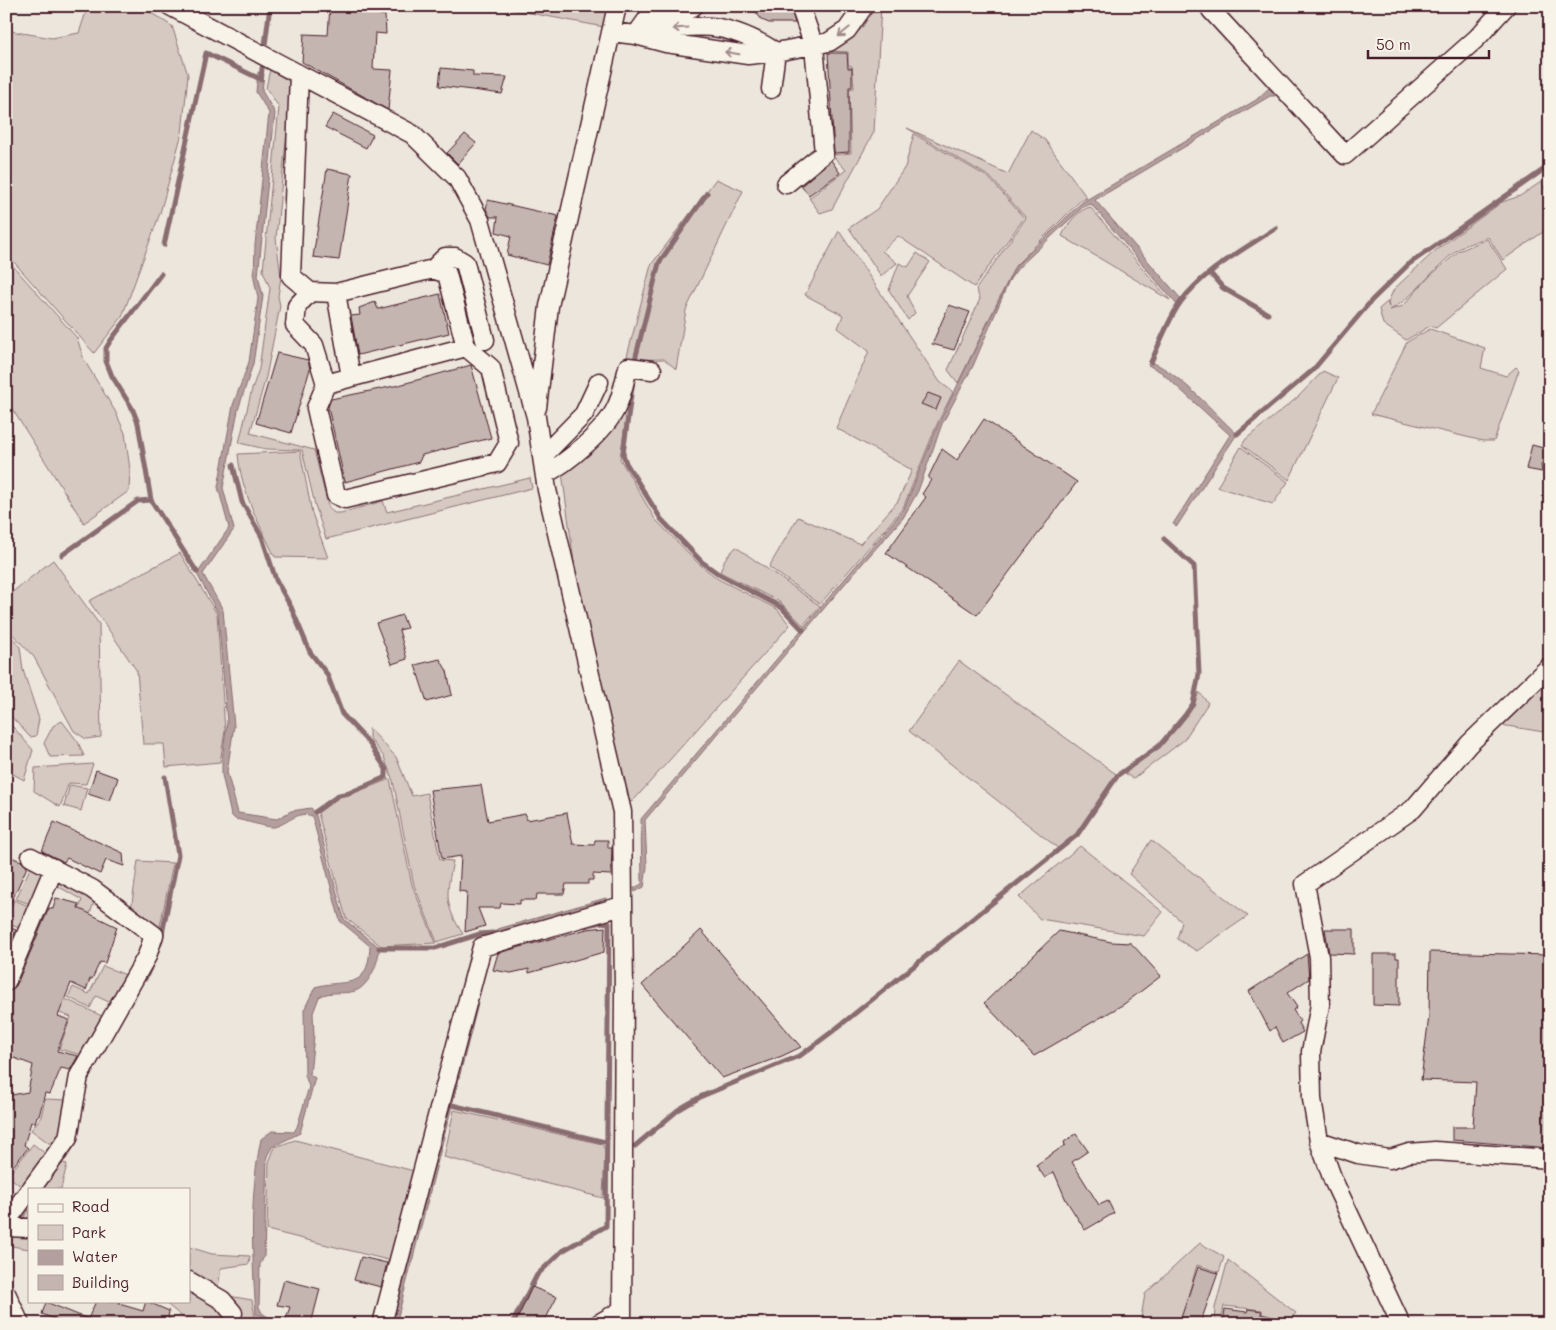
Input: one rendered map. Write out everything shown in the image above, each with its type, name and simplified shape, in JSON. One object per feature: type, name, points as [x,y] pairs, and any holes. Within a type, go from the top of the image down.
[{"type":"street","points":[[170,6],[412,134],[457,178],[480,220],[536,417],[545,474],[622,812],[624,1002],[622,1317],[598,1324]]},
{"type":"street","points":[[536,417],[549,306],[617,6]]},
{"type":"street","points":[[636,35],[650,10],[687,10],[694,6]]},
{"type":"street","points":[[786,184],[824,153],[814,46],[800,6]]},
{"type":"street","points":[[611,32],[636,35],[666,43],[748,55],[814,46],[829,42],[847,30],[864,6]]},
{"type":"street","points":[[1210,6],[1211,10],[1345,155],[1477,38],[1506,6]]},
{"type":"street","points":[[770,89],[776,52]]},
{"type":"street","points":[[299,75],[291,276],[310,292],[336,293],[433,269],[445,257],[455,257],[465,263],[485,340]]},
{"type":"street","points":[[310,292],[297,306],[295,325],[314,345],[326,384],[316,408],[336,495],[345,499],[497,463],[509,443],[491,368],[466,347],[447,274],[433,269]]},
{"type":"street","points":[[474,298],[501,292]]},
{"type":"street","points":[[336,293],[351,377]]},
{"type":"street","points":[[326,384],[466,347]]},
{"type":"street","points":[[545,474],[564,464],[605,424],[616,408],[628,367],[652,370]]},
{"type":"street","points":[[542,456],[584,414],[599,382]]},
{"type":"street","points":[[1401,1324],[1334,1180],[1319,1141],[1312,1099],[1311,1052],[1320,1005],[1319,957],[1314,920],[1305,884],[1413,810],[1469,744],[1550,666]]},
{"type":"street","points":[[31,857],[92,889],[154,935],[147,956],[79,1076],[68,1138],[31,1188]]},
{"type":"street","points":[[6,982],[54,868]]},
{"type":"street","points":[[382,1324],[482,947],[622,906]]},
{"type":"street","points":[[1319,1141],[1358,1154],[1390,1158],[1409,1153],[1435,1151],[1550,1159]]},
{"type":"street","points":[[6,1222],[28,1193]]},
{"type":"street","points":[[6,1227],[28,1228]]},
{"type":"street","points":[[190,1282],[222,1300],[233,1313]]},
{"type":"street","points":[[6,1294],[20,1324]]},
{"type":"green space","points":[[88,6],[140,6],[172,26],[188,75],[182,133],[160,213],[122,317],[94,353],[6,253],[6,27],[11,31],[52,38],[79,33]]},
{"type":"green space","points":[[493,6],[608,6],[604,27]]},
{"type":"green space","points":[[869,6],[881,6],[874,132],[832,209],[820,213],[809,198],[846,170],[832,155],[851,153],[849,89],[854,88],[852,66],[848,65],[848,52],[828,51],[849,39],[861,29],[868,15]]},
{"type":"green space","points":[[270,69],[292,83],[276,238],[281,277],[278,296],[280,306],[266,377],[250,433],[314,450],[328,506],[334,513],[341,513],[383,501],[387,512],[530,478],[532,488],[326,539],[315,505],[302,450],[266,449],[239,443],[252,389],[259,369],[270,288],[263,271],[279,107],[266,88]]},
{"type":"green space","points":[[907,128],[1008,174],[1031,130],[1045,140],[1087,198],[1080,201],[1015,266],[958,383],[948,370],[980,299],[976,289],[1026,218],[990,177]]},
{"type":"green space","points":[[914,134],[989,178],[1024,218],[974,287],[898,236],[882,251],[897,263],[881,276],[849,228],[877,209],[905,167]]},
{"type":"green space","points":[[716,179],[743,191],[686,310],[676,369],[664,359],[626,360],[651,265]]},
{"type":"green space","points":[[1541,182],[1550,196],[1550,227],[1503,260],[1488,237],[1463,246],[1447,258],[1407,298],[1390,310],[1403,306],[1430,276],[1459,251],[1487,239],[1507,269],[1436,328],[1430,326],[1406,340],[1383,324],[1379,309],[1387,302],[1389,307],[1388,302],[1394,289],[1436,250],[1502,202],[1520,196]]},
{"type":"green space","points":[[1090,207],[1170,300],[1062,236],[1073,218],[1081,211]]},
{"type":"green space","points":[[839,231],[940,382],[953,392],[937,424],[903,508],[820,604],[769,567],[798,517],[860,544],[898,501],[912,470],[836,428],[869,351],[838,328],[843,315],[805,295]]},
{"type":"green space","points":[[917,253],[930,262],[907,296],[915,313],[908,320],[889,290],[899,263],[908,267]]},
{"type":"green space","points":[[6,258],[77,338],[84,360],[115,411],[125,433],[130,470],[129,491],[84,523],[6,399]]},
{"type":"green space","points":[[1430,329],[1485,348],[1481,368],[1506,376],[1516,367],[1519,370],[1494,441],[1483,441],[1371,414],[1407,342]]},
{"type":"green space","points":[[1323,371],[1338,378],[1289,480],[1242,445],[1246,439],[1298,397]]},
{"type":"green space","points":[[629,397],[620,459],[655,519],[698,563],[718,579],[777,609],[790,625],[633,801],[629,802],[579,600],[562,472]]},
{"type":"green space","points":[[1241,447],[1288,482],[1273,504],[1217,487]]},
{"type":"green space","points":[[300,451],[312,513],[328,558],[275,557],[252,507],[243,481],[238,454]]},
{"type":"green space","points":[[736,547],[820,606],[803,625],[780,602],[720,572],[725,559]]},
{"type":"green space","points":[[180,553],[217,614],[225,731],[220,762],[166,767],[164,744],[143,744],[137,671],[89,601]]},
{"type":"green space","points":[[53,560],[99,624],[101,737],[86,739],[74,731],[34,657],[6,627],[6,597]]},
{"type":"green space","points":[[6,630],[20,647],[23,670],[39,719],[36,736],[30,737],[7,712]]},
{"type":"green space","points":[[959,661],[1116,774],[1076,834],[1059,849],[909,731]]},
{"type":"green space","points":[[1550,678],[1550,733],[1501,725]]},
{"type":"green space","points":[[1199,692],[1208,703],[1184,740],[1133,779],[1125,773],[1158,747],[1178,727],[1194,705]]},
{"type":"green space","points":[[62,721],[78,742],[84,756],[50,757],[44,743],[53,726]]},
{"type":"green space","points":[[6,723],[14,728],[33,750],[24,780],[6,770]]},
{"type":"green space","points":[[369,728],[396,757],[412,796],[427,793],[440,860],[453,861],[448,899],[452,915],[463,934],[437,942],[414,885],[393,781],[384,757],[369,737]]},
{"type":"green space","points":[[93,764],[86,784],[69,783],[60,807],[34,791],[35,768]]},
{"type":"green space","points":[[390,779],[412,885],[436,943],[381,946],[346,918],[318,813],[340,796],[349,795]]},
{"type":"green space","points":[[70,785],[87,788],[81,811],[64,806]]},
{"type":"green space","points":[[1151,840],[1248,916],[1197,951],[1177,939],[1182,922],[1129,874]]},
{"type":"green space","points":[[1080,846],[1163,912],[1144,936],[1040,919],[1019,897]]},
{"type":"green space","points":[[138,861],[173,863],[159,931],[131,910]]},
{"type":"green space","points":[[32,864],[47,871],[33,905],[16,899]]},
{"type":"green space","points":[[58,876],[95,900],[76,950],[73,927],[82,900],[54,884]]},
{"type":"green space","points":[[14,900],[31,907],[22,929],[6,923]]},
{"type":"green space","points":[[103,966],[131,977],[113,1004],[96,996],[90,1008],[68,997],[73,987],[89,994]]},
{"type":"green space","points":[[57,995],[104,1017],[82,1055],[59,1049],[71,1017],[51,1010]]},
{"type":"green space","points":[[45,1099],[67,1100],[64,1127],[53,1146],[31,1130],[41,1117]]},
{"type":"green space","points":[[454,1110],[602,1144],[605,1150],[603,1198],[444,1157]]},
{"type":"green space","points":[[295,1140],[414,1171],[392,1261],[267,1230],[269,1162],[275,1147]]},
{"type":"green space","points":[[33,1144],[46,1154],[21,1186],[8,1176]]},
{"type":"green space","points":[[63,1163],[67,1164],[61,1188],[43,1188]]},
{"type":"green space","points":[[28,1211],[28,1249],[6,1244]]},
{"type":"green space","points":[[1200,1243],[1224,1257],[1219,1272],[1197,1265],[1180,1324],[1140,1324],[1145,1294]]},
{"type":"green space","points":[[190,1247],[212,1254],[250,1256],[249,1264],[221,1268],[217,1294],[252,1300],[256,1324],[191,1324],[164,1302],[190,1302]]},
{"type":"green space","points":[[1228,1260],[1296,1313],[1286,1324],[1261,1324],[1262,1310],[1224,1306],[1221,1324],[1214,1324],[1215,1308]]},
{"type":"water","points":[[258,72],[264,74],[262,91],[275,113],[258,276],[263,296],[253,364],[238,410],[223,488],[234,529],[203,574],[223,610],[234,726],[227,772],[238,813],[277,819],[291,811],[311,808],[315,812],[344,919],[379,947],[376,966],[365,984],[355,991],[319,997],[313,1013],[314,1035],[310,1075],[315,1078],[300,1133],[272,1147],[267,1156],[264,1257],[260,1264],[259,1307],[262,1313],[268,1317],[270,1324],[263,1324],[261,1315],[256,1315],[253,1271],[253,1204],[261,1139],[272,1131],[294,1132],[297,1127],[309,1087],[305,1075],[304,1010],[315,987],[353,981],[360,977],[365,971],[370,946],[340,921],[312,816],[297,816],[274,827],[235,819],[231,815],[222,775],[227,722],[218,613],[197,574],[229,528],[218,487],[233,405],[249,362],[258,298],[254,279],[255,245],[269,113],[256,92]]},
{"type":"water","points":[[1270,87],[1275,96],[1270,96],[1095,200],[1182,300],[1178,306],[1091,204],[1083,207],[1018,268],[1010,279],[973,366],[942,424],[918,491],[903,518],[854,573],[645,820],[647,867],[644,887],[635,892],[634,888],[642,884],[641,819],[904,509],[938,425],[1016,266],[1081,203],[1256,100]]},
{"type":"water","points":[[1149,361],[1160,366],[1184,383],[1237,434],[1177,526],[1173,524],[1230,435],[1161,372],[1148,365]]},
{"type":"water","points":[[606,898],[607,902],[495,935],[493,933],[498,929]]},
{"type":"water","points":[[472,1004],[478,1004],[396,1324],[391,1324]]},
{"type":"building","points":[[330,6],[379,6],[380,15],[385,15],[386,34],[375,33],[373,69],[392,70],[388,110],[302,62],[304,34],[328,35]]},
{"type":"building","points":[[751,6],[790,6],[795,23],[769,23],[762,20]]},
{"type":"building","points":[[828,53],[847,53],[848,68],[852,68],[852,87],[849,87],[849,152],[834,153]]},
{"type":"building","points":[[441,68],[473,71],[473,76],[507,77],[502,94],[439,86]]},
{"type":"building","points":[[333,114],[373,135],[366,148],[325,127]]},
{"type":"building","points":[[465,134],[476,143],[458,164],[447,153]]},
{"type":"building","points":[[831,160],[840,173],[809,195],[801,186]]},
{"type":"building","points":[[327,169],[352,174],[339,260],[313,257]]},
{"type":"building","points":[[488,200],[558,216],[547,265],[507,255],[511,236],[496,232],[498,217],[490,217],[486,209]]},
{"type":"building","points":[[440,294],[449,333],[358,355],[351,316],[360,315],[359,308],[375,302],[378,309]]},
{"type":"building","points":[[949,305],[970,312],[954,350],[932,344]]},
{"type":"building","points":[[277,353],[308,360],[310,369],[291,433],[256,423]]},
{"type":"building","points":[[471,365],[491,438],[422,455],[419,462],[345,482],[328,407],[331,399],[399,385]]},
{"type":"building","points":[[928,393],[941,398],[936,410],[921,404]]},
{"type":"building","points":[[984,419],[1077,482],[977,615],[886,553],[926,497],[922,494],[931,480],[928,478],[942,449],[957,460]]},
{"type":"building","points":[[1532,445],[1547,449],[1546,460],[1541,465],[1542,472],[1526,469]]},
{"type":"building","points":[[402,615],[407,628],[399,630],[407,659],[392,664],[376,623]]},
{"type":"building","points":[[440,659],[447,671],[452,695],[427,702],[415,665]]},
{"type":"building","points":[[96,770],[118,778],[110,801],[88,794]]},
{"type":"building","points":[[481,785],[488,821],[525,814],[527,820],[567,813],[573,844],[594,845],[595,840],[608,840],[608,848],[612,848],[611,875],[593,874],[593,880],[588,880],[588,884],[566,884],[564,894],[537,894],[536,900],[520,900],[520,904],[501,903],[500,908],[478,908],[485,926],[465,932],[467,892],[459,891],[461,856],[442,859],[430,790]]},
{"type":"building","points":[[54,822],[123,853],[124,866],[106,860],[100,874],[67,858],[64,862],[42,851]]},
{"type":"building","points":[[6,855],[21,861],[27,867],[6,914]]},
{"type":"building","points":[[56,898],[79,904],[78,908],[117,927],[105,963],[100,962],[86,990],[71,983],[58,1016],[69,1020],[57,1051],[78,1056],[70,1070],[61,1068],[50,1094],[45,1093],[39,1116],[37,1116],[35,1123],[31,1122],[24,1145],[28,1148],[6,1175],[6,1096],[28,1092],[33,1065],[6,1055],[6,992],[16,986],[49,908],[53,909]]},
{"type":"building","points":[[6,926],[16,930],[6,954]]},
{"type":"building","points":[[605,927],[604,952],[529,973],[529,969],[511,973],[493,970],[498,953],[587,929]]},
{"type":"building","points":[[1325,929],[1354,929],[1354,954],[1329,953]]},
{"type":"building","points":[[701,930],[801,1047],[722,1078],[642,985]]},
{"type":"building","points":[[1059,931],[1111,942],[1131,943],[1161,976],[1124,1004],[1034,1056],[984,1003]]},
{"type":"building","points":[[1430,952],[1550,955],[1550,1148],[1452,1140],[1452,1127],[1473,1127],[1476,1082],[1421,1080],[1429,1016]]},
{"type":"building","points":[[1307,954],[1309,979],[1287,993],[1297,1007],[1293,1010],[1300,1021],[1298,1023],[1303,1032],[1283,1043],[1275,1027],[1270,1031],[1249,991]]},
{"type":"building","points":[[1373,954],[1396,954],[1396,958],[1399,958],[1399,1006],[1373,1005]]},
{"type":"building","points":[[1076,1134],[1088,1151],[1072,1162],[1099,1205],[1108,1201],[1114,1213],[1085,1230],[1066,1200],[1054,1172],[1045,1178],[1036,1165],[1065,1145],[1064,1142]]},
{"type":"building","points":[[361,1257],[387,1263],[381,1287],[354,1280]]},
{"type":"building","points":[[1198,1267],[1218,1273],[1200,1324],[1179,1324]]},
{"type":"building","points":[[284,1280],[320,1289],[311,1324],[284,1324],[290,1307],[277,1305]]},
{"type":"building","points":[[532,1287],[557,1297],[543,1324],[515,1324]]},
{"type":"building","points":[[46,1302],[88,1319],[96,1302],[120,1302],[119,1304],[143,1311],[146,1302],[148,1302],[169,1311],[168,1318],[174,1320],[174,1324],[66,1324],[42,1314]]},
{"type":"building","points":[[1225,1309],[1247,1312],[1248,1309],[1262,1311],[1261,1314],[1274,1317],[1273,1324],[1223,1324]]},
{"type":"waterway","points":[[265,45],[270,6]]},
{"type":"waterway","points":[[164,245],[206,53],[258,78]]},
{"type":"waterway","points":[[261,80],[262,68]]},
{"type":"waterway","points":[[1237,434],[1313,370],[1372,300],[1409,264],[1550,165]]},
{"type":"waterway","points":[[634,364],[659,263],[707,193]]},
{"type":"waterway","points":[[1151,362],[1172,317],[1189,291],[1224,262],[1276,228]]},
{"type":"waterway","points":[[1210,273],[1223,288],[1268,314]]},
{"type":"waterway","points":[[161,274],[111,340],[106,348],[106,361],[112,376],[132,408],[138,423],[151,500],[197,572]]},
{"type":"waterway","points":[[633,380],[623,454],[626,463],[661,519],[702,562],[720,575],[781,607],[803,630]]},
{"type":"waterway","points":[[233,465],[242,502],[262,537],[276,580],[291,607],[310,652],[327,674],[342,714],[369,743],[386,769],[386,777],[349,793],[339,795],[315,812]]},
{"type":"waterway","points":[[62,555],[138,501],[151,500]]},
{"type":"waterway","points":[[635,1146],[678,1110],[702,1096],[801,1055],[833,1031],[1077,835],[1118,775],[1159,746],[1193,704],[1199,674],[1194,566],[1164,539]]},
{"type":"waterway","points":[[160,944],[178,855],[165,777]]},
{"type":"waterway","points":[[512,1324],[537,1275],[562,1251],[606,1226],[609,923],[601,922],[585,926]]},
{"type":"waterway","points":[[379,948],[435,948],[480,934],[493,933]]},
{"type":"waterway","points":[[145,979],[150,968]]},
{"type":"waterway","points":[[452,1105],[605,1142]]},
{"type":"waterway","points":[[64,1158],[76,1140]]}]
